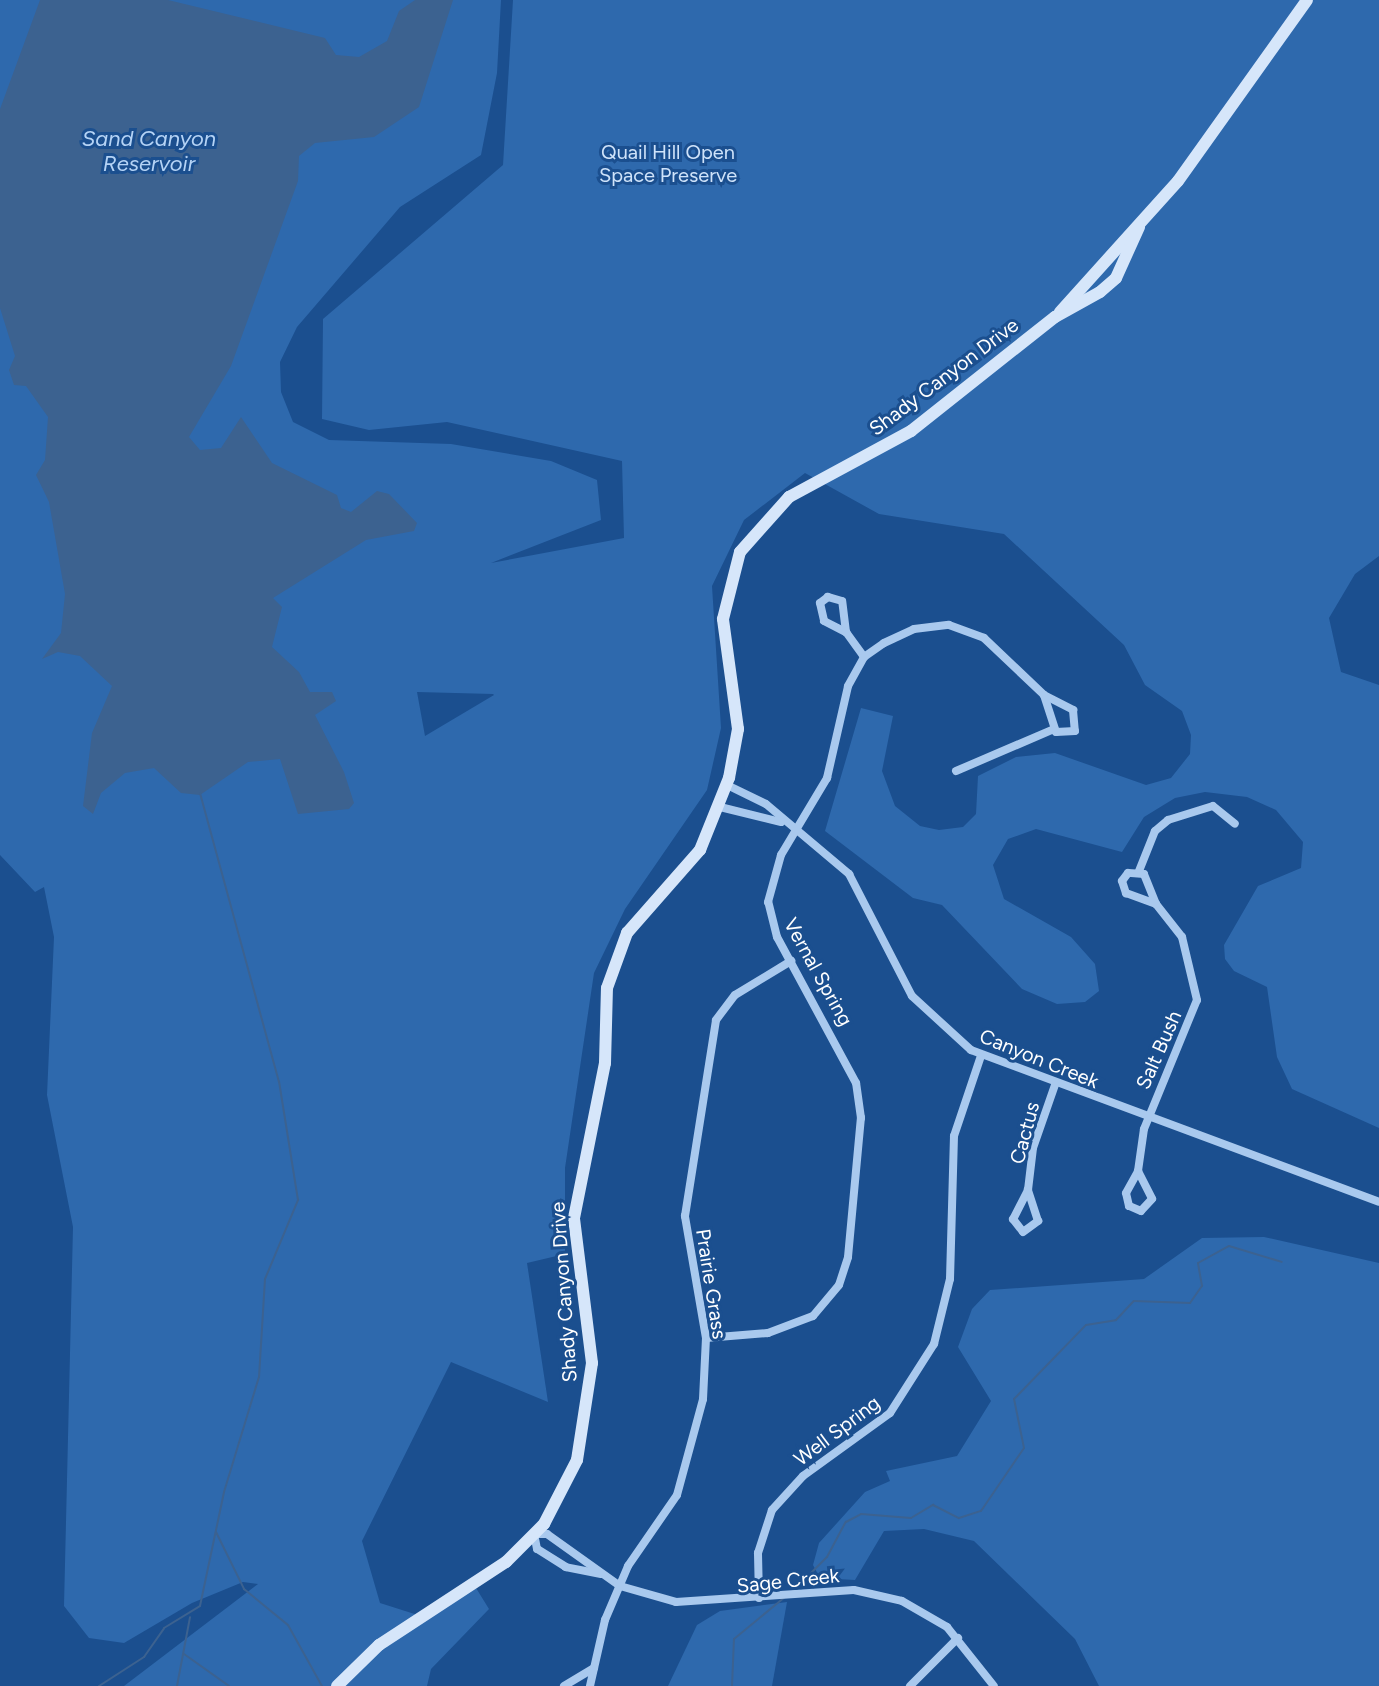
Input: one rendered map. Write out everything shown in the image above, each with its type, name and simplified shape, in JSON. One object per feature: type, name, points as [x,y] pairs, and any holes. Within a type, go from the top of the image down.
[{"type":"street","points":[[1055,317],[1084,278],[1139,227],[1307,0]]},
{"type":"street","points":[[1055,317],[1116,278],[1139,227]]},
{"type":"street","name":"Shady Canyon Drive","points":[[337,1686],[379,1645],[492,1576],[534,1534],[564,1489],[588,1414],[592,1363],[574,1218],[605,1063],[611,969],[627,933],[700,850],[720,807],[738,729],[725,600],[754,530],[789,497],[911,431],[1055,317]]},
{"type":"street","points":[[846,632],[842,601],[828,597],[819,612],[846,632],[864,657],[899,634],[949,625],[997,646],[1044,695],[1078,718],[1070,734],[1054,729],[956,771]]},
{"type":"street","name":"Vernal Spring","points":[[706,1338],[768,1333],[813,1316],[839,1285],[848,1257],[861,1118],[856,1083],[771,921],[769,887],[827,778],[843,700],[864,657]]},
{"type":"street","points":[[1044,695],[1054,729]]},
{"type":"street","name":"Canyon Creek","points":[[727,785],[764,803],[781,822],[858,885],[912,996],[947,1033],[981,1056],[1379,1202]]},
{"type":"street","points":[[757,820],[764,803]]},
{"type":"street","points":[[1139,871],[1155,831],[1168,820],[1213,806],[1226,810],[1235,824]]},
{"type":"street","points":[[720,807],[757,820],[781,822]]},
{"type":"street","name":"Salt Bush","points":[[1138,1171],[1152,1199],[1141,1211],[1126,1201],[1138,1171],[1148,1118],[1178,1058],[1197,1000],[1188,952],[1156,904],[1139,871],[1125,876],[1126,893],[1156,904]]},
{"type":"street","name":"Prairie Grass","points":[[590,1686],[620,1586],[684,1476],[703,1399],[706,1338],[685,1216],[716,1020],[735,995],[791,961]]},
{"type":"street","name":"Well Spring","points":[[759,1598],[760,1543],[777,1502],[803,1476],[876,1426],[929,1356],[950,1279],[954,1136],[981,1056]]},
{"type":"street","name":"Cactus","points":[[1028,1190],[1038,1221],[1023,1232],[1013,1219],[1028,1190],[1033,1148],[1055,1085]]},
{"type":"street","name":"Sage Creek","points":[[601,1574],[566,1567],[537,1549],[534,1534],[547,1534],[620,1586],[676,1602],[826,1591],[880,1594],[919,1610],[958,1638],[994,1686]]},
{"type":"street","points":[[566,1567],[573,1551]]},
{"type":"street","points":[[910,1686],[958,1638]]},
{"type":"street","points":[[564,1686],[595,1667]]},
{"type":"green space","name":"Quail Hill Open Space Preserve","points":[[0,0],[501,0],[497,73],[481,155],[400,207],[297,327],[280,362],[281,392],[293,422],[329,440],[451,444],[551,461],[597,480],[601,520],[491,563],[624,538],[622,461],[447,422],[369,430],[322,419],[323,319],[503,165],[513,0],[1379,0],[1379,556],[1355,574],[1329,618],[1341,672],[1379,685],[1379,1128],[1292,1089],[1277,1057],[1267,987],[1234,971],[1225,959],[1224,945],[1258,886],[1301,868],[1303,842],[1276,810],[1247,797],[1205,792],[1175,798],[1144,817],[1122,852],[1036,829],[1008,839],[993,865],[1004,899],[1071,937],[1095,964],[1099,991],[1085,1002],[1057,1004],[1022,989],[942,905],[913,898],[825,831],[861,708],[893,716],[882,771],[895,806],[920,826],[939,830],[963,827],[976,814],[978,776],[1016,757],[1055,753],[1146,785],[1171,778],[1190,754],[1191,735],[1182,711],[1145,685],[1124,645],[1004,534],[879,514],[805,473],[744,520],[712,586],[721,728],[707,790],[625,909],[594,973],[565,1168],[565,1254],[527,1263],[548,1402],[451,1362],[362,1541],[380,1603],[424,1617],[476,1588],[489,1609],[431,1669],[427,1686],[124,1686],[258,1584],[243,1582],[192,1603],[124,1643],[89,1638],[64,1606],[73,1227],[47,1095],[54,937],[44,887],[35,892],[0,855]],"holes":[[[417,692],[494,695],[425,736]]]},
{"type":"green space","points":[[1264,1237],[1379,1263],[1379,1686],[1099,1686],[1075,1639],[974,1541],[924,1529],[884,1531],[855,1580],[820,1578],[813,1565],[819,1543],[865,1492],[890,1481],[886,1471],[957,1456],[991,1401],[958,1347],[972,1309],[990,1290],[1144,1279],[1202,1238]]},
{"type":"green space","points":[[787,1602],[772,1686],[668,1686],[697,1625],[720,1611]]},
{"type":"water","name":"Sand Canyon Reservoir","points":[[40,0],[168,0],[325,38],[336,55],[359,57],[387,41],[399,11],[415,0],[453,0],[419,107],[374,137],[315,143],[299,156],[298,181],[231,366],[189,437],[200,450],[221,448],[241,417],[272,463],[337,495],[341,508],[351,512],[377,491],[389,494],[417,523],[414,531],[366,540],[273,598],[282,607],[272,647],[299,672],[310,692],[332,692],[336,701],[315,715],[344,772],[354,803],[349,809],[298,814],[280,759],[248,762],[200,795],[181,793],[154,768],[125,773],[101,793],[93,814],[83,806],[92,733],[112,686],[80,656],[58,652],[42,659],[61,633],[65,594],[49,502],[36,475],[45,460],[48,417],[26,386],[14,385],[9,370],[15,356],[0,308],[0,109]]},
{"type":"waterway","points":[[99,1686],[144,1657],[164,1628],[200,1606],[224,1492],[259,1377],[265,1279],[298,1200],[279,1082],[200,794]]},
{"type":"waterway","points":[[793,1591],[827,1557],[846,1522],[861,1514],[911,1518],[933,1505],[959,1518],[981,1511],[1024,1448],[1014,1399],[1086,1325],[1116,1320],[1134,1301],[1190,1303],[1202,1286],[1198,1263],[1229,1246],[1282,1262]]},
{"type":"waterway","points":[[216,1532],[244,1589],[288,1625],[322,1686]]},
{"type":"waterway","points":[[732,1686],[734,1639],[785,1597]]},
{"type":"waterway","points":[[177,1686],[190,1617]]},
{"type":"waterway","points":[[184,1654],[229,1686]]}]
